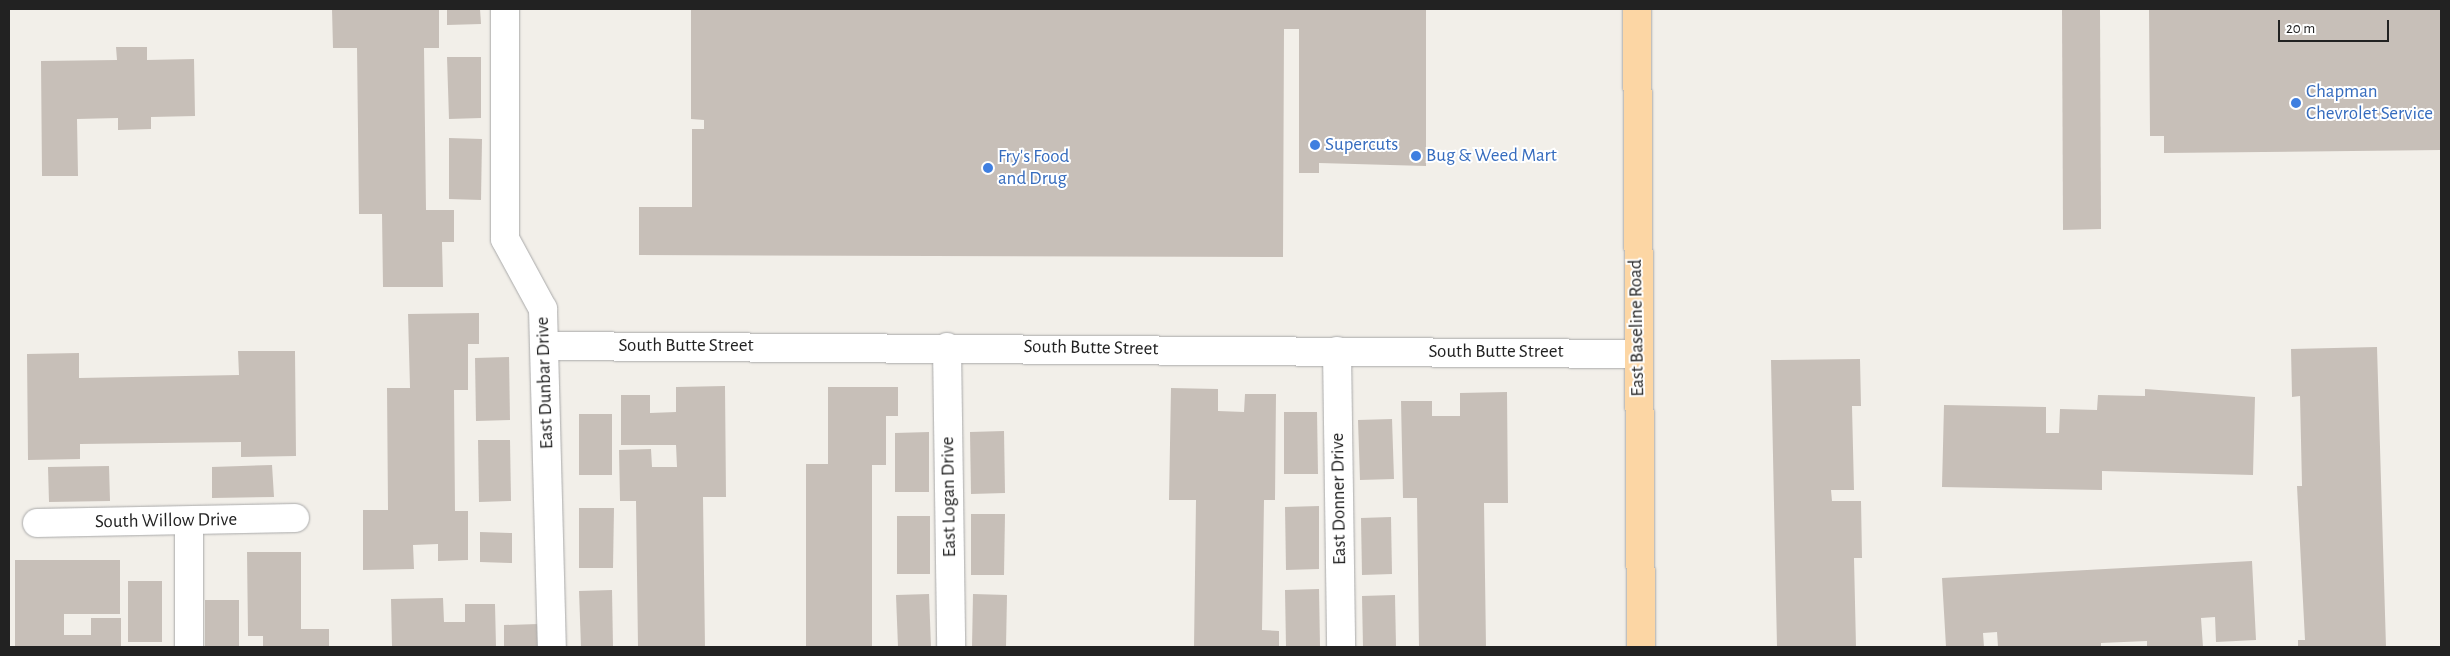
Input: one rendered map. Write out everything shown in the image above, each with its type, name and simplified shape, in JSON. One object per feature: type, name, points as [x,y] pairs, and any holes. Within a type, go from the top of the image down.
[{"type":"main road","name":"East Baseline Road","points":[[1636,9],[1637,354],[1642,647]]},
{"type":"street","name":"East Dunbar Drive","points":[[505,9],[505,240],[543,308],[552,647]]},
{"type":"street","name":"South Butte Street","points":[[545,346],[947,347],[1637,354]]},
{"type":"street","name":"East Logan Drive","points":[[947,347],[951,647]]},
{"type":"street","name":"East Donner Drive","points":[[1337,351],[1341,647]]},
{"type":"street","name":"South Willow Drive","points":[[36,523],[189,522],[295,518]]},
{"type":"street","points":[[189,522],[189,647]]},
{"type":"building","points":[[332,9],[439,9],[439,48],[424,48],[426,210],[454,210],[454,242],[442,242],[443,287],[383,287],[382,214],[359,214],[357,48],[333,48]]},
{"type":"building","points":[[447,9],[480,9],[481,24],[447,25]]},
{"type":"building","name":"Fry's Food and Drug","points":[[691,9],[1426,9],[1426,166],[1319,163],[1319,173],[1299,173],[1299,29],[1284,29],[1283,257],[639,255],[639,207],[692,207],[692,129],[704,129],[704,120],[691,119]]},
{"type":"building","points":[[2062,9],[2100,9],[2101,229],[2063,230]]},
{"type":"building","name":"Chapman Chevrolet Service","points":[[2149,9],[2441,9],[2441,150],[2164,153],[2164,136],[2150,136]]},
{"type":"building","points":[[116,47],[147,47],[147,60],[194,59],[195,116],[151,117],[151,129],[118,130],[118,118],[77,119],[78,176],[42,176],[41,61],[117,60]]},
{"type":"building","points":[[447,57],[481,57],[481,118],[449,119]]},
{"type":"building","points":[[449,138],[482,139],[481,200],[449,199]]},
{"type":"building","points":[[479,313],[479,344],[468,344],[468,390],[454,390],[455,511],[468,511],[468,560],[438,561],[438,544],[413,545],[414,569],[363,570],[363,510],[388,510],[387,388],[410,388],[408,314]]},
{"type":"building","points":[[2377,347],[2386,647],[2298,647],[2298,640],[2305,640],[2297,486],[2302,486],[2300,396],[2292,397],[2291,349]]},
{"type":"building","points":[[238,351],[295,351],[296,456],[241,457],[241,442],[80,444],[80,459],[28,460],[27,354],[79,353],[79,378],[239,375]]},
{"type":"building","points":[[509,357],[510,420],[476,421],[475,358]]},
{"type":"building","points":[[1860,359],[1861,406],[1852,406],[1854,490],[1831,490],[1832,501],[1861,501],[1862,558],[1854,558],[1856,647],[1777,647],[1771,360]]},
{"type":"building","points":[[725,386],[726,497],[703,497],[705,647],[638,647],[636,501],[620,501],[619,450],[651,449],[652,467],[677,467],[676,445],[621,445],[621,395],[650,395],[650,413],[676,412],[676,387]]},
{"type":"building","points":[[828,387],[898,387],[898,416],[886,416],[886,465],[872,465],[872,647],[806,647],[806,464],[828,464]]},
{"type":"building","points":[[1171,388],[1218,389],[1218,411],[1244,412],[1245,394],[1276,394],[1275,500],[1264,500],[1262,630],[1279,631],[1279,647],[1194,647],[1196,500],[1169,500]]},
{"type":"building","points":[[2145,389],[2255,397],[2253,475],[2102,471],[2102,490],[1942,487],[1944,405],[2046,407],[2046,433],[2059,433],[2060,409],[2097,410],[2098,395],[2145,396]]},
{"type":"building","points":[[1507,392],[1508,503],[1484,503],[1486,647],[1419,647],[1417,498],[1403,498],[1401,401],[1432,401],[1432,416],[1460,416],[1460,393]]},
{"type":"building","points":[[1284,412],[1317,412],[1318,474],[1284,474]]},
{"type":"building","points":[[579,414],[612,414],[612,475],[579,475]]},
{"type":"building","points":[[1392,419],[1394,479],[1360,480],[1358,420]]},
{"type":"building","points":[[1004,431],[1005,493],[971,494],[970,432]]},
{"type":"building","points":[[929,432],[929,492],[895,492],[895,433]]},
{"type":"building","points":[[478,440],[510,440],[511,501],[479,502]]},
{"type":"building","points":[[272,465],[274,497],[212,498],[212,467]]},
{"type":"building","points":[[109,466],[110,501],[49,502],[48,467]]},
{"type":"building","points":[[1319,506],[1319,569],[1286,570],[1285,507]]},
{"type":"building","points":[[579,508],[614,508],[613,568],[579,568]]},
{"type":"building","points":[[971,514],[1005,514],[1004,575],[971,575]]},
{"type":"building","points":[[897,516],[930,516],[930,574],[897,574]]},
{"type":"building","points":[[1391,517],[1392,574],[1362,575],[1361,518]]},
{"type":"building","points":[[480,532],[512,533],[512,563],[480,562]]},
{"type":"building","points":[[247,552],[301,552],[301,629],[329,629],[329,647],[263,647],[263,636],[248,636]]},
{"type":"building","points":[[15,560],[120,560],[120,614],[64,614],[64,635],[91,635],[91,618],[121,618],[121,647],[15,647]]},
{"type":"building","points":[[2252,561],[2256,640],[2216,642],[2215,617],[2201,618],[2203,647],[2147,647],[2147,641],[2101,643],[2101,647],[1998,647],[1997,632],[1983,633],[1984,647],[1946,647],[1942,578]]},
{"type":"building","points":[[128,581],[162,581],[162,642],[128,642]]},
{"type":"building","points":[[1319,589],[1320,647],[1286,647],[1285,590]]},
{"type":"building","points":[[612,590],[613,647],[581,647],[579,591]]},
{"type":"building","points":[[929,594],[931,647],[898,647],[896,595]]},
{"type":"building","points":[[973,594],[1007,595],[1006,647],[972,647]]},
{"type":"building","points":[[1395,595],[1396,647],[1363,647],[1362,596]]},
{"type":"building","points":[[443,598],[444,622],[465,622],[465,604],[495,604],[496,647],[392,647],[391,599]]},
{"type":"building","points":[[205,600],[239,600],[239,647],[205,647]]},
{"type":"building","points":[[538,624],[538,647],[504,647],[504,625]]},
{"type":"place","name":"Chapman Chevrolet Service","points":[[2296,103]]},
{"type":"place","name":"Supercuts","points":[[1315,145]]},
{"type":"place","name":"Bug & Weed Mart","points":[[1416,156]]},
{"type":"place","name":"Fry's Food and Drug","points":[[988,168]]}]
